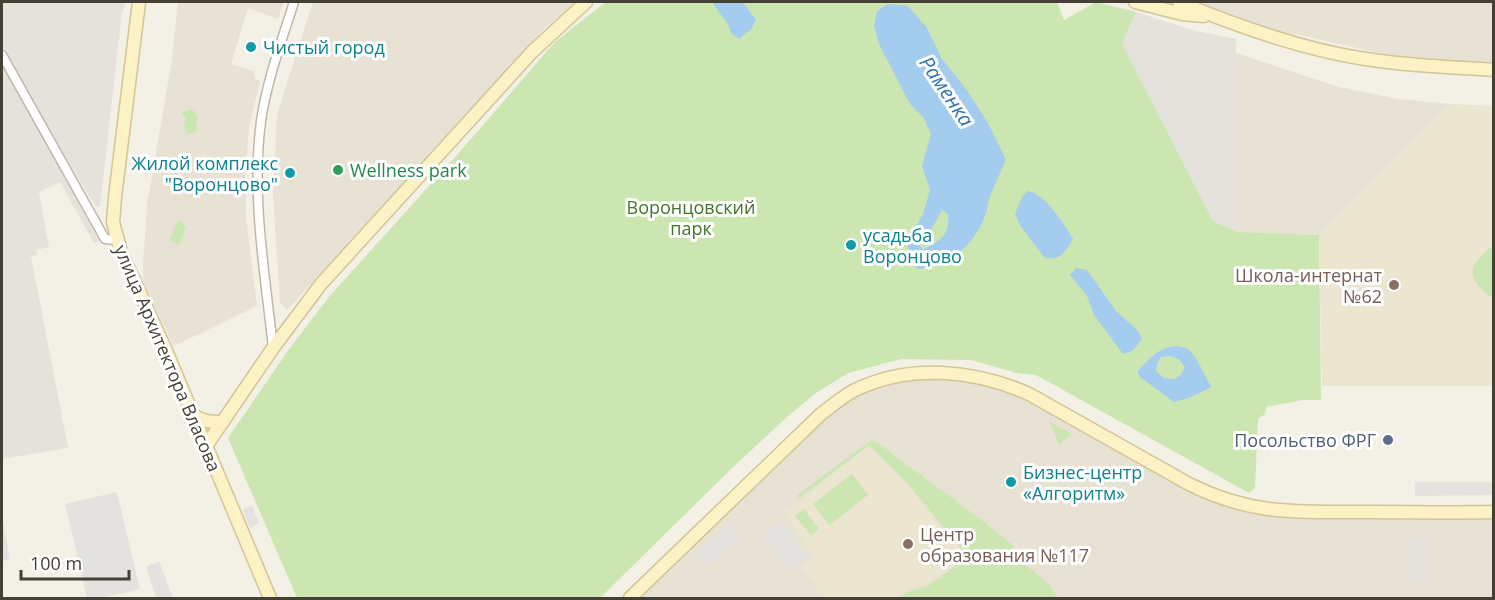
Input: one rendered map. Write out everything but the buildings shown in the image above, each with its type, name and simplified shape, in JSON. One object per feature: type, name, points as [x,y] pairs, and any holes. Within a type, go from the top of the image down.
[{"type":"street","name":"улица Архитектора Власова","points":[[139,2],[113,222],[126,265],[165,348],[270,598]]},
{"type":"street","points":[[273,348],[256,190],[261,120],[294,2]]},
{"type":"street","points":[[206,446],[273,348],[338,265],[532,52],[586,2]]},
{"type":"street","points":[[1135,2],[1181,8],[1215,16],[1320,50],[1355,57],[1385,62],[1494,70]]},
{"type":"street","points":[[2,55],[105,239],[117,240]]},
{"type":"street","points":[[630,598],[820,414],[852,391],[868,384],[929,373],[964,374],[1009,385],[1189,484],[1215,497],[1247,506],[1298,512],[1494,512]]},
{"type":"street","points":[[193,415],[208,422],[223,422]]},
{"type":"shaded area","points":[[2,2],[126,2],[122,12],[100,206],[96,207],[44,122],[2,45]]},
{"type":"shaded area","points":[[178,2],[284,2],[278,19],[248,8],[231,64],[254,71],[255,79],[260,81],[249,128],[246,166],[246,217],[257,306],[174,346],[143,282],[143,263],[147,205],[172,59]]},
{"type":"shaded area","points":[[313,2],[575,2],[546,27],[287,310],[280,302],[273,195],[277,114]]},
{"type":"shaded area","points":[[1196,2],[1493,2],[1493,63],[1374,52],[1273,31]]},
{"type":"shaded area","points":[[1136,12],[1192,30],[1236,39],[1238,232],[1213,221],[1122,44]]},
{"type":"shaded area","points":[[1236,53],[1339,87],[1398,99],[1451,104],[1319,235],[1238,232]]},
{"type":"shaded area","points":[[2,65],[99,241],[94,243],[60,182],[39,192],[49,247],[36,250],[37,255],[31,256],[68,448],[2,459]]},
{"type":"shaded area","points":[[1451,104],[1493,106],[1493,386],[1322,386],[1319,235]]},
{"type":"shaded area","points":[[919,378],[972,380],[1022,395],[1217,502],[1493,516],[1493,598],[635,598],[817,421],[862,391],[887,383]]},
{"type":"shaded area","points":[[868,447],[910,488],[966,557],[927,584],[909,588],[894,598],[825,598],[800,567],[812,556],[784,513]]},
{"type":"shaded area","points":[[1415,482],[1491,482],[1493,483],[1493,495],[1415,496]]},
{"type":"shaded area","points":[[117,492],[140,589],[100,598],[87,598],[65,504]]},
{"type":"shaded area","points":[[252,506],[259,523],[250,529],[243,510]]},
{"type":"shaded area","points":[[2,516],[10,559],[2,561]]},
{"type":"shaded area","points":[[782,522],[809,556],[789,572],[762,537]]},
{"type":"shaded area","points":[[731,523],[742,538],[706,565],[701,562],[695,555]]},
{"type":"shaded area","points":[[1431,537],[1432,585],[1407,585],[1406,538]]},
{"type":"shaded area","points":[[159,561],[173,598],[156,598],[146,567]]},
{"type":"green space","name":"Воронцовский парк","points":[[606,2],[1057,2],[1064,20],[1096,2],[1136,12],[1122,44],[1213,221],[1238,232],[1319,235],[1321,400],[1303,400],[1266,407],[1265,414],[1258,419],[1255,488],[1249,493],[1036,375],[1017,373],[971,360],[901,359],[848,373],[816,393],[729,471],[600,598],[297,598],[228,438],[287,352],[328,298],[555,42]]},
{"type":"green space","points":[[193,110],[199,118],[196,121],[197,131],[187,134],[184,126],[186,118],[181,113]]},
{"type":"green space","points":[[181,221],[186,227],[179,244],[169,240],[175,224]]},
{"type":"green space","points":[[1493,245],[1493,298],[1478,285],[1472,273],[1479,258]]},
{"type":"green space","points":[[1049,421],[1072,434],[1059,445]]},
{"type":"green space","points":[[873,439],[1014,546],[1008,552],[1046,581],[1058,598],[899,598],[910,591],[928,586],[968,557],[908,484],[869,445],[798,499],[796,496]]},
{"type":"green space","points":[[852,474],[868,495],[829,525],[813,504]]},
{"type":"green space","points":[[804,509],[819,529],[811,536],[795,516]]},
{"type":"water","points":[[712,2],[743,2],[756,20],[752,28],[739,39],[731,33],[729,26]]},
{"type":"water","name":"Раменка","points":[[888,4],[908,6],[927,28],[942,59],[966,89],[988,123],[1006,160],[989,199],[987,211],[975,235],[960,252],[930,267],[918,269],[907,258],[909,239],[923,214],[930,190],[922,166],[931,134],[923,117],[910,104],[879,44],[874,26],[877,11]],"holes":[[[942,210],[948,214],[946,232],[935,243],[923,249],[919,245],[922,235],[931,230]]]},
{"type":"water","points":[[1028,191],[1048,204],[1073,239],[1065,252],[1058,257],[1044,257],[1020,225],[1015,214],[1022,197]]},
{"type":"water","points":[[1076,268],[1087,270],[1116,311],[1137,330],[1142,338],[1132,350],[1123,354],[1094,315],[1087,296],[1070,275]]},
{"type":"water","points":[[1170,347],[1187,348],[1196,358],[1211,387],[1189,398],[1174,402],[1140,377],[1137,372],[1151,358]],"holes":[[[1170,356],[1179,359],[1185,367],[1181,375],[1175,379],[1164,378],[1156,371],[1161,357]]]},
{"type":"place","name":"Чистый город","points":[[251,47]]},
{"type":"place","name":"Wellness park","points":[[338,170]]},
{"type":"place","name":"Жилой комплекс \"Воронцово\"","points":[[290,173]]},
{"type":"place","name":"усадьба Воронцово","points":[[851,245]]},
{"type":"place","name":"Школа-интернат №62","points":[[1394,285]]},
{"type":"place","name":"Посольство ФРГ","points":[[1388,440]]},
{"type":"place","name":"Бизнес-центр «Алгоритм»","points":[[1011,482]]},
{"type":"place","name":"Центр образования №117","points":[[908,544]]}]
